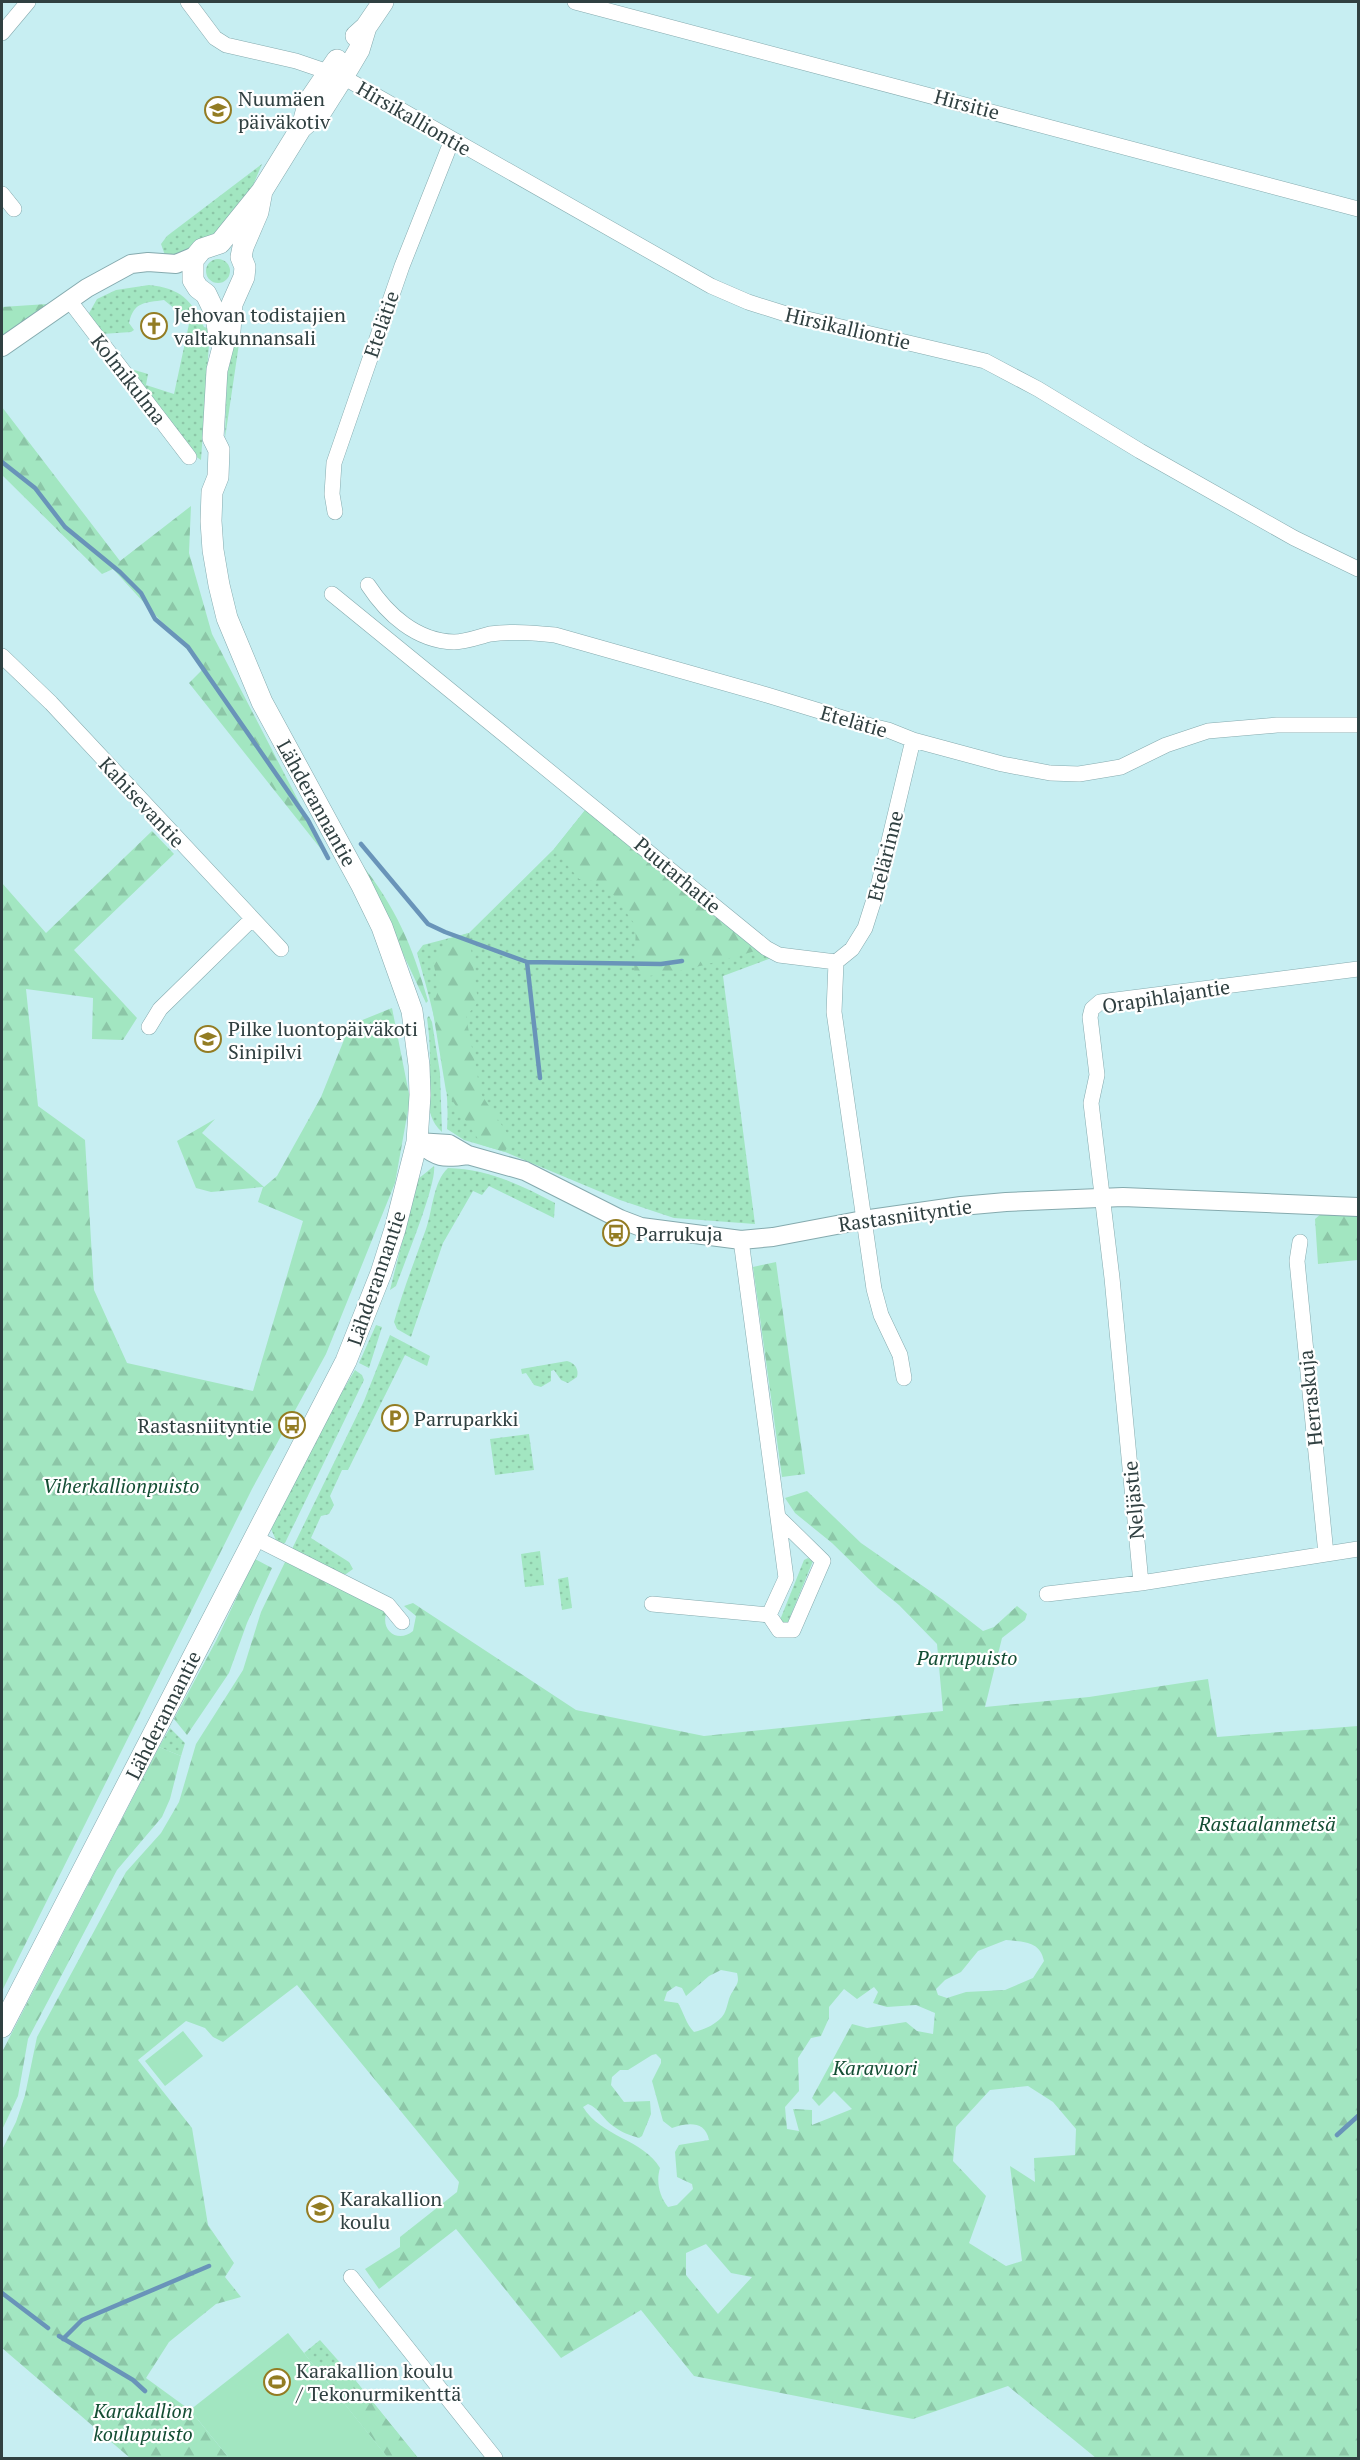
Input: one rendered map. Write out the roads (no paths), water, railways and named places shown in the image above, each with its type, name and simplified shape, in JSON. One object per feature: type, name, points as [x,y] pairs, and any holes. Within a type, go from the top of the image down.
[{"type":"main road","points":[[201,289],[191,270],[195,256],[206,246],[220,243],[262,191],[302,128],[322,110],[336,74],[359,50],[366,27],[383,2]]},
{"type":"main road","points":[[240,286],[245,272],[241,257],[258,212],[262,191]]},
{"type":"main road","name":"Lähderannantie","points":[[2,2027],[346,1361],[367,1313],[395,1229],[417,1142],[419,1065],[412,1011],[403,982],[382,927],[361,884],[262,702],[239,652],[227,618],[213,550],[212,492],[205,477],[205,466],[206,450],[213,438],[217,370],[224,343],[230,331],[232,304],[240,286]]},
{"type":"main road","name":"Lähderannantie","points":[[201,289],[216,315],[218,330],[224,343]]},
{"type":"street","points":[[2,33],[28,2]]},
{"type":"street","name":"Hirsikalliontie","points":[[188,2],[215,38],[226,45],[296,61],[336,74],[711,286],[747,302],[786,314],[985,361],[1038,389],[1140,451],[1294,538],[1359,569]]},
{"type":"street","name":"Hirsitie","points":[[575,2],[1359,209]]},
{"type":"street","name":"Etelätie","points":[[335,512],[332,494],[334,463],[402,266],[452,140]]},
{"type":"street","points":[[2,194],[14,209]]},
{"type":"street","points":[[220,243],[230,246],[241,257]]},
{"type":"street","points":[[2,347],[69,300],[130,264],[148,262],[176,264],[195,256]]},
{"type":"street","points":[[112,275],[175,275],[217,297],[227,296],[240,286]]},
{"type":"street","name":"Kolmikulma","points":[[69,300],[189,457]]},
{"type":"street","name":"Etelätie","points":[[368,585],[397,620],[429,637],[453,642],[502,633],[530,632],[555,635],[888,730],[913,740],[1002,764],[1050,773],[1079,774],[1121,767],[1166,745],[1208,731],[1277,725],[1359,725]]},
{"type":"street","name":"Puutarhatie","points":[[332,594],[766,948],[779,955],[836,962]]},
{"type":"street","name":"Kahisevantie","points":[[2,656],[57,710],[281,949]]},
{"type":"street","name":"Etelärinne","points":[[836,962],[852,949],[865,928],[877,892],[913,740]]},
{"type":"street","points":[[149,1027],[159,1009],[252,919]]},
{"type":"street","points":[[836,962],[834,1011],[863,1220],[877,1304],[900,1355],[904,1378]]},
{"type":"street","name":"Orapihlajantie","points":[[1103,1197],[1091,1103],[1096,1075],[1090,1017],[1092,1009],[1100,1002],[1359,969]]},
{"type":"street","name":"Rastasniityntie","points":[[417,1142],[435,1156],[446,1158],[468,1155],[525,1172],[641,1227],[741,1240],[773,1237],[863,1220],[961,1206],[1103,1197],[1359,1207]]},
{"type":"street","name":"Neljästie","points":[[1103,1197],[1141,1582]]},
{"type":"street","points":[[741,1240],[786,1578],[769,1615]]},
{"type":"street","name":"Herraskuja","points":[[1300,1242],[1297,1261],[1326,1554]]},
{"type":"street","points":[[769,1615],[779,1630],[793,1630],[823,1561],[778,1517]]},
{"type":"street","points":[[255,1538],[388,1605],[402,1622]]},
{"type":"street","points":[[1047,1594],[1359,1549]]},
{"type":"street","points":[[652,1604],[769,1615]]},
{"type":"street","points":[[351,2277],[495,2458]]},
{"type":"waterway","points":[[2,462],[35,488],[65,527],[120,572],[141,593],[155,619],[188,647],[308,820],[328,858]]},
{"type":"waterway","points":[[361,844],[428,924],[527,962],[661,964],[682,961]]},
{"type":"waterway","points":[[527,962],[540,1078]]},
{"type":"waterway","points":[[1337,2135],[1358,2116]]},
{"type":"waterway","points":[[63,2339],[82,2320],[209,2266]]},
{"type":"waterway","points":[[2,2293],[48,2328]]},
{"type":"waterway","points":[[59,2336],[133,2380],[145,2391]]},
{"type":"place","name":"Nuumäen päiväkotiv","points":[[218,110]]},
{"type":"place","name":"Jehovan todistajien valtakunnansali","points":[[154,326]]},
{"type":"place","name":"Pilke luontopäiväkoti Sinipilvi","points":[[208,1039]]},
{"type":"place","name":"Parrukuja","points":[[616,1233]]},
{"type":"place","name":"Parruparkki","points":[[395,1418]]},
{"type":"place","name":"Rastasniityntie","points":[[292,1425]]},
{"type":"place","name":"Karakallion koulu","points":[[320,2209]]},
{"type":"place","name":"Karakallion koulu / Tekonurmikenttä","points":[[277,2382]]},
{"type":"park label","name":"Viherkallionpuisto","points":[[121,1485]]},
{"type":"park label","name":"Parrupuisto","points":[[967,1657]]},
{"type":"park label","name":"Rastaalanmetsä","points":[[1267,1823]]},
{"type":"park label","name":"Karavuori","points":[[875,2067]]},
{"type":"park label","name":"Karakallion koulupuisto","points":[[143,2422]]}]
